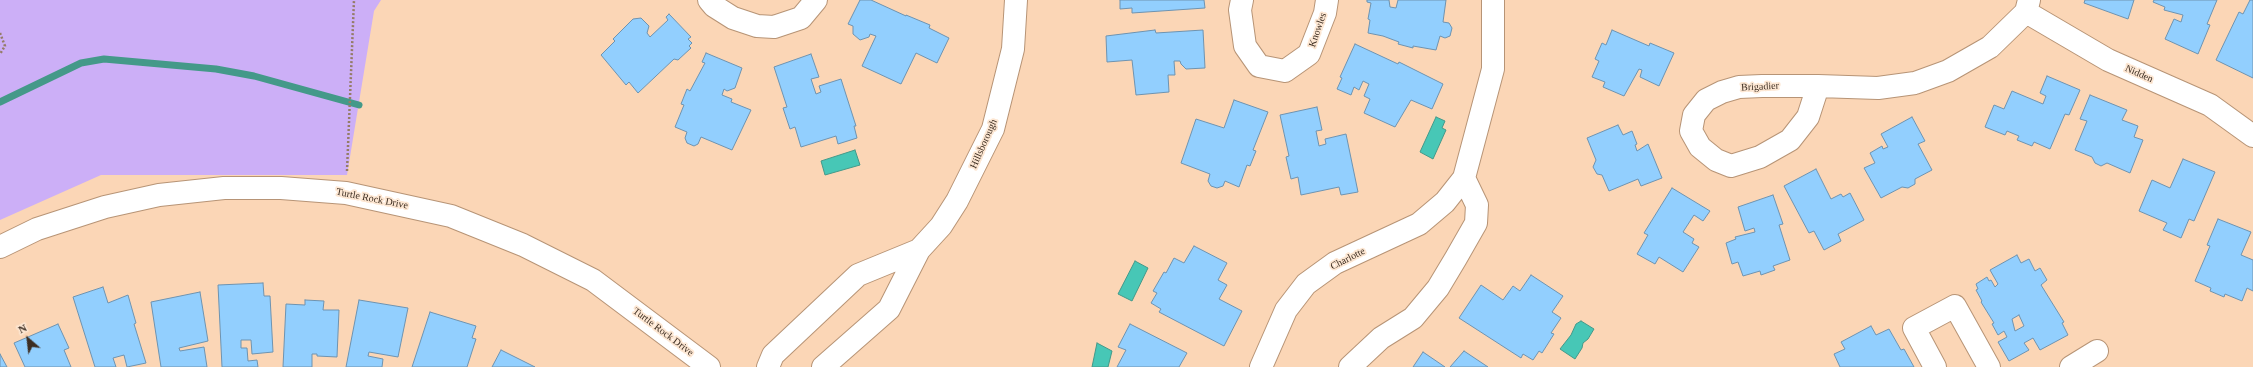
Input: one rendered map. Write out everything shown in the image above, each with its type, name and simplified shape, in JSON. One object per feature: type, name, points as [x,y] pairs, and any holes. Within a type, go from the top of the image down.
[{"type":"street","points":[[709,0],[714,6],[733,18],[757,26],[774,27],[801,18],[816,0]]},
{"type":"street","name":"Hillsborough","points":[[823,367],[889,309],[919,250],[941,226],[957,201],[992,129],[1013,49],[1016,0]]},
{"type":"street","name":"Knowles","points":[[1242,0],[1240,10],[1245,46],[1259,66],[1285,71],[1309,54],[1325,13],[1327,0]]},
{"type":"street","name":"Charlotte","points":[[1262,367],[1286,310],[1306,284],[1335,263],[1419,224],[1445,202],[1464,178],[1493,69],[1493,0]]},
{"type":"street","name":"Brigadier","points":[[1818,86],[1808,117],[1790,140],[1760,157],[1731,166],[1716,160],[1700,147],[1691,131],[1694,115],[1706,100],[1722,92],[1739,87],[1818,86],[1878,88],[1915,82],[1948,71],[1990,47],[2027,6]]},
{"type":"street","name":"Nidden","points":[[2027,6],[2108,60],[2210,105],[2253,136],[2253,139]]},
{"type":"street","points":[[1350,367],[1381,338],[1413,318],[1438,288],[1476,223],[1477,205],[1464,178]]},
{"type":"street","name":"Turtle Rock Drive","points":[[0,247],[37,229],[105,207],[159,195],[224,188],[281,188],[346,193],[451,216],[522,245],[593,280],[709,367]]},
{"type":"street","name":"Hillsborough","points":[[768,367],[773,355],[858,275],[919,250]]},
{"type":"street","points":[[1935,367],[1914,328],[1955,306],[1989,367]]},
{"type":"street","points":[[2071,367],[2097,351]]},
{"type":"path","points":[[346,193],[354,0]]},
{"type":"path","points":[[0,33],[5,46],[0,54]]},
{"type":"shaded area","points":[[0,0],[381,0],[374,11],[347,175],[101,175],[0,220]]},
{"type":"water","points":[[1436,117],[1445,121],[1442,128],[1446,130],[1433,159],[1420,152]]},
{"type":"water","points":[[855,150],[860,165],[825,175],[821,161]]},
{"type":"water","points":[[1135,261],[1148,268],[1132,301],[1118,294]]},
{"type":"water","points":[[1581,321],[1594,329],[1588,339],[1583,343],[1582,348],[1575,359],[1560,349],[1571,335],[1576,324]]},
{"type":"water","points":[[1097,343],[1112,351],[1108,367],[1092,367]]},
{"type":"building","points":[[860,0],[871,0],[930,25],[929,28],[949,38],[937,63],[916,53],[901,84],[862,66],[876,36],[870,34],[869,37],[860,40],[853,34],[853,26],[848,24]]},
{"type":"building","points":[[1120,0],[1204,0],[1205,8],[1132,13],[1132,8],[1120,9]]},
{"type":"building","points":[[1367,0],[1389,0],[1390,7],[1396,8],[1398,0],[1446,0],[1443,22],[1449,23],[1452,28],[1450,36],[1445,38],[1440,36],[1436,50],[1413,46],[1413,48],[1398,44],[1399,42],[1383,36],[1368,33],[1370,20],[1368,19],[1371,3],[1367,2]]},
{"type":"building","points":[[2085,0],[2134,0],[2128,19],[2084,3]]},
{"type":"building","points":[[2154,0],[2217,0],[2207,24],[2210,25],[2198,54],[2165,39],[2174,19],[2181,22],[2183,15],[2164,10],[2165,7],[2153,2]]},
{"type":"building","points":[[2250,0],[2253,0],[2253,78],[2216,60],[2239,12],[2243,14]]},
{"type":"building","points":[[669,14],[691,37],[688,39],[692,43],[689,46],[691,48],[678,60],[674,59],[638,93],[629,82],[626,85],[601,55],[615,41],[613,39],[633,19],[641,18],[649,26],[647,33],[650,37],[668,20],[666,17]]},
{"type":"building","points":[[1155,30],[1156,33],[1203,30],[1205,68],[1186,69],[1180,61],[1174,61],[1175,75],[1168,75],[1169,92],[1136,95],[1132,60],[1107,62],[1106,36]]},
{"type":"building","points":[[1612,30],[1649,46],[1650,43],[1674,53],[1659,86],[1640,77],[1642,70],[1639,69],[1624,96],[1603,87],[1605,82],[1592,77],[1599,61],[1595,59],[1602,43],[1606,45]]},
{"type":"building","points":[[1355,44],[1398,64],[1399,62],[1443,84],[1432,109],[1411,100],[1395,127],[1364,113],[1370,99],[1364,96],[1369,84],[1363,81],[1359,90],[1354,87],[1351,95],[1337,89],[1342,78],[1340,77]]},
{"type":"building","points":[[706,53],[742,68],[735,88],[727,91],[724,89],[722,95],[732,99],[731,102],[751,110],[732,150],[701,137],[698,144],[694,146],[687,143],[685,138],[687,132],[675,127],[684,105],[681,104],[687,89],[690,91],[705,63],[702,62]]},
{"type":"building","points":[[811,54],[819,77],[811,79],[816,94],[821,92],[819,86],[841,79],[856,126],[854,126],[857,138],[838,144],[836,136],[801,147],[795,127],[790,129],[783,108],[787,107],[774,67]]},
{"type":"building","points":[[2047,76],[2080,90],[2069,115],[2065,114],[2050,149],[2034,142],[2032,146],[2017,140],[2019,136],[2007,131],[2005,135],[1985,127],[1994,105],[2004,109],[2012,91],[2043,104],[2046,96],[2040,93]]},
{"type":"building","points":[[2090,95],[2127,110],[2122,120],[2138,126],[2134,137],[2143,140],[2130,173],[2107,163],[2101,166],[2095,163],[2092,157],[2075,150],[2087,121],[2080,119]]},
{"type":"building","points":[[1234,100],[1268,112],[1253,150],[1256,151],[1250,166],[1247,165],[1239,187],[1225,181],[1223,186],[1217,188],[1211,186],[1208,181],[1210,174],[1181,163],[1196,119],[1224,128]]},
{"type":"building","points":[[1317,107],[1322,130],[1316,131],[1319,146],[1326,144],[1325,139],[1346,134],[1358,192],[1341,195],[1339,187],[1301,195],[1298,177],[1291,179],[1286,157],[1289,156],[1280,115]]},
{"type":"building","points":[[1912,117],[1925,141],[1918,144],[1932,170],[1915,179],[1915,184],[1908,188],[1902,187],[1881,198],[1864,168],[1875,163],[1870,153],[1882,146],[1883,149],[1888,147],[1881,134]]},
{"type":"building","points":[[1618,125],[1623,135],[1632,131],[1637,144],[1635,145],[1637,151],[1648,144],[1662,178],[1641,186],[1638,179],[1609,191],[1602,175],[1597,174],[1593,167],[1596,160],[1587,138]]},
{"type":"building","points":[[2183,159],[2215,172],[2194,221],[2189,219],[2181,238],[2163,230],[2167,223],[2139,211],[2152,180],[2170,188]]},
{"type":"building","points":[[1816,169],[1831,199],[1841,194],[1843,197],[1850,193],[1864,220],[1838,234],[1841,241],[1824,250],[1814,231],[1809,233],[1784,186]]},
{"type":"building","points":[[1672,188],[1710,211],[1703,221],[1694,215],[1683,232],[1694,239],[1692,243],[1699,247],[1683,272],[1659,257],[1655,264],[1637,254],[1648,235],[1644,233]]},
{"type":"building","points":[[1773,195],[1783,224],[1779,225],[1790,260],[1773,266],[1775,270],[1761,275],[1760,271],[1743,276],[1738,262],[1732,264],[1726,243],[1736,239],[1735,237],[1755,232],[1754,228],[1745,231],[1738,207]]},
{"type":"building","points":[[2218,219],[2251,232],[2241,255],[2253,260],[2253,291],[2247,288],[2242,301],[2225,294],[2224,297],[2210,291],[2211,288],[2195,281],[2210,246],[2207,245]]},
{"type":"building","points":[[1194,246],[1227,263],[1218,280],[1227,285],[1219,299],[1242,311],[1224,346],[1159,312],[1161,309],[1151,303],[1157,293],[1153,291],[1164,272],[1166,273],[1174,258],[1184,263]]},
{"type":"building","points":[[2017,255],[2021,263],[2029,259],[2035,271],[2040,268],[2047,280],[2041,285],[2064,322],[2062,323],[2068,335],[2040,350],[2033,338],[2024,343],[2029,350],[2009,361],[1998,342],[2007,337],[2004,331],[1998,335],[1992,324],[1994,323],[1981,302],[1982,301],[1976,290],[1978,289],[1976,284],[1987,277],[1989,281],[1991,280],[1995,287],[1998,284],[1990,270]],"holes":[[[2019,315],[2024,326],[2015,331],[2012,319]]]},
{"type":"building","points":[[1531,275],[1563,296],[1552,312],[1561,318],[1551,333],[1554,334],[1542,353],[1539,351],[1533,360],[1523,354],[1521,358],[1459,318],[1481,285],[1503,300],[1513,286],[1520,291]]},
{"type":"building","points":[[263,283],[264,296],[270,296],[273,352],[252,354],[251,340],[241,340],[241,348],[247,348],[248,361],[257,360],[258,367],[222,367],[218,285]]},
{"type":"building","points":[[103,287],[108,303],[128,295],[136,323],[134,324],[146,363],[127,367],[124,355],[113,358],[116,367],[95,367],[73,297]]},
{"type":"building","points":[[200,292],[208,341],[179,348],[180,351],[204,347],[207,367],[161,367],[151,302]]},
{"type":"building","points":[[305,300],[324,301],[323,310],[339,310],[337,357],[317,356],[317,354],[312,354],[312,367],[283,367],[286,304],[305,305]]},
{"type":"building","points":[[359,300],[408,308],[398,357],[369,352],[368,356],[383,359],[382,367],[346,367]]},
{"type":"building","points":[[430,312],[476,326],[472,338],[476,339],[467,367],[412,367]]},
{"type":"building","points":[[58,324],[69,348],[64,350],[71,367],[25,367],[14,343]]},
{"type":"building","points":[[1130,324],[1187,353],[1179,367],[1117,367],[1126,350],[1118,347]]},
{"type":"building","points":[[1871,326],[1876,335],[1889,329],[1901,350],[1904,349],[1914,367],[1840,367],[1834,354],[1845,349],[1841,342]]},
{"type":"building","points":[[501,350],[535,367],[492,367]]},
{"type":"building","points":[[1464,351],[1488,367],[1450,367]]},
{"type":"building","points":[[1423,352],[1445,367],[1413,367]]},
{"type":"building","points":[[0,354],[7,367],[0,367]]},
{"type":"waterway","points":[[0,102],[81,63],[104,59],[216,69],[254,76],[359,105]]}]
